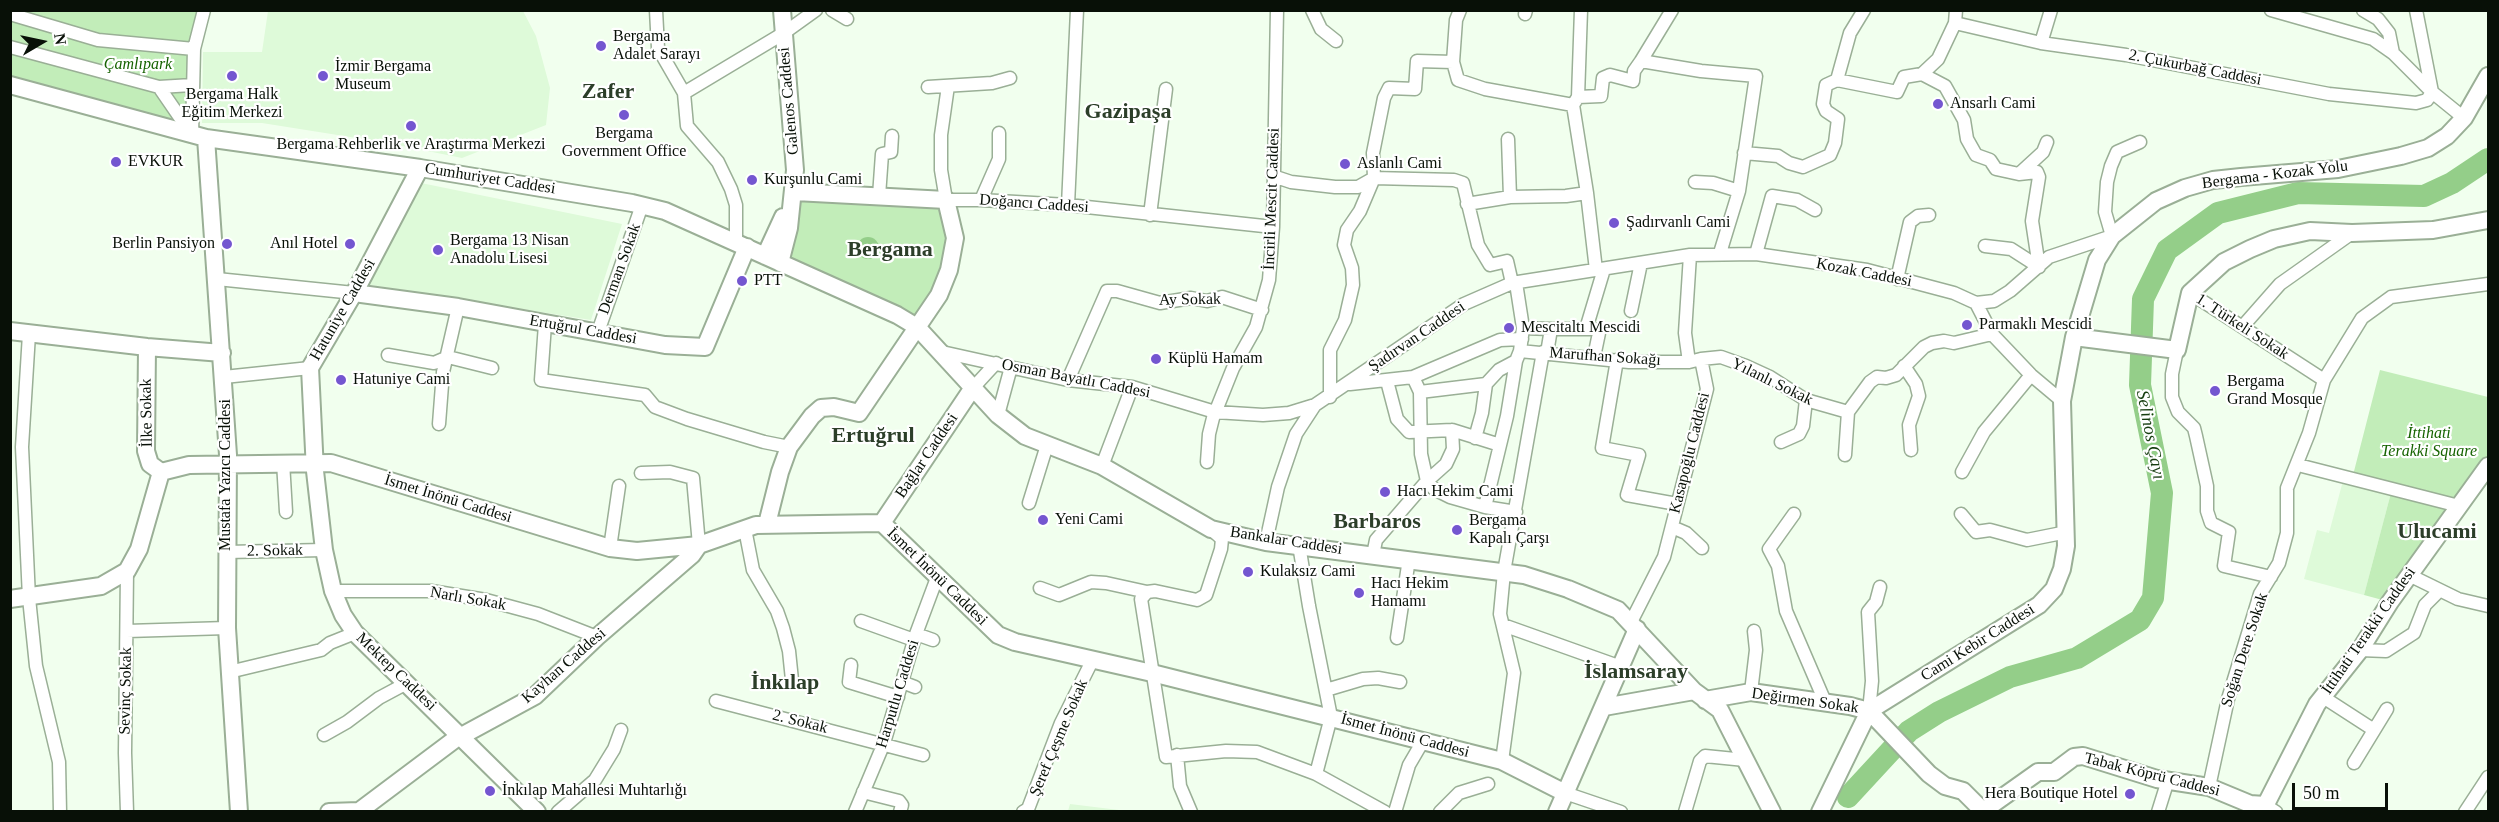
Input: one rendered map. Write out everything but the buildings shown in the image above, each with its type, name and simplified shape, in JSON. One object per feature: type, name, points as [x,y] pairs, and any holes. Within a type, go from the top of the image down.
[{"type":"main road","name":"Galenos Caddesi","points":[[773,260],[789,228],[795,192],[782,10]]},
{"type":"main road","name":"Bergama - Kozak Yolu","points":[[2074,337],[2097,260],[2112,236],[2156,201],[2185,188],[2213,180],[2338,169],[2428,148],[2447,136],[2464,118],[2488,76]]},
{"type":"main road","name":"Cumhuriyet Caddesi","points":[[10,85],[199,137],[420,168],[642,205],[665,211],[897,315],[917,327],[942,352]]},
{"type":"main road","name":"Mustafa Yazıcı Caddesi","points":[[199,137],[217,279],[224,377],[229,464],[226,552],[227,628],[239,812]]},
{"type":"main road","name":"Hatuniye Caddesi","points":[[315,462],[310,368],[354,293],[420,168]]},
{"type":"main road","name":"Doğancı Caddesi","points":[[795,192],[805,195],[946,200]]},
{"type":"main road","points":[[766,524],[789,447],[812,416],[821,408],[834,407],[859,413],[939,295],[955,237],[946,200]]},
{"type":"main road","points":[[2074,337],[2171,349],[2190,293],[2224,262],[2274,239],[2310,231],[2352,233],[2433,230],[2488,220]]},
{"type":"main road","name":"Ertuğrul Caddesi","points":[[354,293],[458,307],[665,345],[705,347],[742,245]]},
{"type":"main road","points":[[10,331],[147,347],[222,352]]},
{"type":"main road","name":"Cami Kebir Caddesi","points":[[1874,716],[2039,605],[2054,588],[2062,569],[2067,532],[2062,401],[2074,337]]},
{"type":"main road","name":"İlke Sokak","points":[[147,347],[146,451],[150,464],[161,472]]},
{"type":"main road","name":"Bankalar Caddesi","points":[[942,352],[972,389],[998,415],[1025,436],[1102,466],[1211,529],[1266,542],[1524,575],[1568,589],[1618,610],[1700,695],[1720,710],[1772,812]]},
{"type":"main road","name":"Bağlar Caddesi","points":[[882,523],[972,389]]},
{"type":"main road","name":"Mektep Caddesi","points":[[315,462],[324,549],[333,591],[343,615],[355,633],[537,812]]},
{"type":"main road","name":"İsmet İnönü Caddesi","points":[[161,472],[189,465],[331,463],[610,548],[637,551],[699,545],[766,524],[882,523],[998,635],[1016,642],[1152,673],[1502,761],[1565,793]]},
{"type":"main road","name":"İttihati Terakki Caddesi","points":[[2268,810],[2323,697],[2360,650],[2409,575],[2488,466]]},
{"type":"main road","points":[[10,599],[101,586],[127,571],[139,549],[161,472]]},
{"type":"main road","name":"Kayhan Caddesi","points":[[359,811],[461,735],[535,696],[597,637],[692,555],[699,545]]},
{"type":"main road","points":[[1557,812],[1621,667],[1634,625]]},
{"type":"main road","name":"Değirmen Sokak","points":[[1604,707],[1700,695],[1751,692],[1850,706],[1874,716]]},
{"type":"main road","points":[[1820,812],[1874,716]]},
{"type":"main road","name":"Tabak Köprü Caddesi","points":[[1874,716],[1925,770],[1945,786],[1963,791],[1983,811],[2038,772],[2054,772],[2074,757],[2083,756],[2157,779],[2210,787],[2268,810]]},
{"type":"main road","points":[[329,812],[359,811]]},
{"type":"street","points":[[199,137],[192,86],[194,48],[204,10]]},
{"type":"street","points":[[656,10],[658,48],[684,93],[687,126],[718,162],[731,189],[742,245]]},
{"type":"street","points":[[684,93],[784,33],[816,10]]},
{"type":"street","points":[[832,10],[847,19]]},
{"type":"street","points":[[1068,205],[1077,10]]},
{"type":"street","name":"İncirli Mescit Caddesi","points":[[1208,462],[1209,434],[1215,412],[1233,368],[1256,327],[1269,280],[1273,227],[1277,10]]},
{"type":"street","points":[[1312,10],[1322,29],[1336,41]]},
{"type":"street","points":[[1460,10],[1453,62],[1458,80],[1485,89],[1576,101],[1601,96],[1603,78],[1610,75],[1633,81],[1634,71],[1672,10]]},
{"type":"street","points":[[1581,10],[1576,101],[1587,193],[1600,270],[1586,329]]},
{"type":"street","points":[[1837,80],[1850,33],[1864,10]]},
{"type":"street","points":[[2041,43],[2051,10]]},
{"type":"street","points":[[2271,10],[2373,39],[2394,53],[2432,92],[2464,118]]},
{"type":"street","points":[[2363,10],[2378,20],[2389,33],[2394,53]]},
{"type":"street","points":[[2416,10],[2432,92]]},
{"type":"street","points":[[10,14],[98,40],[194,48]]},
{"type":"street","points":[[1744,153],[1778,156],[1803,167],[1830,155],[1835,143],[1838,119],[1826,111],[1823,104],[1826,85],[1837,80],[1897,92],[1904,77],[1922,74],[1938,59],[1955,17]]},
{"type":"street","name":"2. Çukurbağ Caddesi","points":[[1955,17],[2041,43],[2126,55],[2330,94],[2416,104],[2427,99],[2432,92]]},
{"type":"street","points":[[98,40],[145,37]]},
{"type":"street","points":[[10,47],[159,87],[192,86]]},
{"type":"street","points":[[1330,397],[1330,350],[1345,320],[1353,285],[1352,268],[1344,245],[1345,237],[1360,211],[1374,178],[1372,153],[1384,98],[1389,88],[1415,89],[1417,61],[1453,62]]},
{"type":"street","points":[[1641,61],[1701,71],[1755,76],[1739,190],[1720,253]]},
{"type":"street","points":[[1922,74],[1945,86],[1964,120],[1967,139],[1976,155],[1990,160],[1996,170],[2019,174],[2037,172],[2039,177],[2032,221],[2039,267]]},
{"type":"street","points":[[928,87],[992,83],[1010,78]]},
{"type":"street","points":[[946,200],[941,170],[941,135],[948,86]]},
{"type":"street","points":[[159,87],[199,137]]},
{"type":"street","points":[[1150,215],[1166,89]]},
{"type":"street","points":[[981,200],[999,159],[999,133]]},
{"type":"street","points":[[879,196],[882,154],[891,152],[892,135]]},
{"type":"street","points":[[1508,139],[1510,197]]},
{"type":"street","points":[[2019,174],[2043,152],[2047,142]]},
{"type":"street","points":[[2062,401],[2031,375],[1992,334],[1977,303],[1994,301],[2010,291],[2049,257],[2112,236],[2105,212],[2107,182],[2111,166],[2117,152],[2140,142]]},
{"type":"street","points":[[1273,176],[1290,182],[1335,187],[1358,187],[1374,178],[1454,180],[1462,183],[1478,245],[1485,258],[1490,265],[1507,261],[1514,283],[1520,345],[1485,507]]},
{"type":"street","points":[[1695,182],[1713,183],[1739,190]]},
{"type":"street","points":[[1467,204],[1510,197],[1566,196],[1587,193]]},
{"type":"street","points":[[1756,254],[1773,196],[1797,200],[1815,210]]},
{"type":"street","name":"Doğancı Caddesi","points":[[946,200],[1068,205],[1273,227]]},
{"type":"street","name":"Derman Sokak","points":[[598,332],[642,205]]},
{"type":"street","points":[[1897,279],[1910,222],[1918,216],[1929,215]]},
{"type":"street","points":[[2243,326],[2280,284],[2352,233]]},
{"type":"street","points":[[1985,246],[2011,249],[2039,267]]},
{"type":"street","name":"Kozak Caddesi","points":[[1600,270],[1690,255],[1756,254],[1867,270],[1954,293],[1977,303]]},
{"type":"street","name":"Kasapoğlu Caddesi","points":[[1634,625],[1664,557],[1707,389],[1685,333],[1690,255]]},
{"type":"street","points":[[1631,311],[1641,263]]},
{"type":"street","name":"Şadırvan Caddesi","points":[[1315,405],[1464,304],[1514,283],[1600,270]]},
{"type":"street","points":[[217,279],[354,293]]},
{"type":"street","name":"Soğan Dere Sokak","points":[[2210,787],[2228,699],[2260,594],[2279,563],[2287,533],[2287,488],[2298,465],[2324,380],[2362,318],[2391,297],[2488,284]]},
{"type":"street","name":"Ay Sokak","points":[[1068,380],[1107,291],[1117,291],[1160,303],[1191,298],[1207,301],[1222,297],[1262,310]]},
{"type":"street","name":"1. Türkeli Sokak","points":[[2190,293],[2324,380]]},
{"type":"street","points":[[439,424],[443,372],[458,307]]},
{"type":"street","points":[[546,324],[541,380],[645,395],[655,407],[712,427],[789,447]]},
{"type":"street","points":[[1502,761],[1514,673],[1500,614],[1504,572],[1551,329]]},
{"type":"street","points":[[1475,438],[1482,413],[1486,384],[1520,345],[1551,329],[1594,329],[1599,333],[1594,357]]},
{"type":"street","points":[[29,334],[22,447],[29,598],[36,666],[59,762],[60,812]]},
{"type":"street","points":[[1845,455],[1848,412],[1870,382],[1877,377],[1886,378],[1896,375],[1924,347],[1932,343],[1944,341],[1954,343],[1992,334]]},
{"type":"street","points":[[1348,384],[1413,377],[1500,340],[1520,345]]},
{"type":"street","name":"Marufhan Sokağı","points":[[1520,345],[1545,353],[1617,360],[1695,361]]},
{"type":"street","points":[[2171,349],[2172,397],[2178,412],[2194,428],[2207,486],[2207,511],[2211,523],[2229,532],[2224,566],[2271,577]]},
{"type":"street","name":"Osman Bayatlı Caddesi","points":[[942,352],[1068,380],[1132,387],[1215,412],[1289,413],[1315,405]]},
{"type":"street","points":[[388,355],[434,363],[448,357],[492,368]]},
{"type":"street","name":"Yılanlı Sokak","points":[[1695,361],[1721,357],[1746,366],[1806,400],[1848,412]]},
{"type":"street","points":[[1617,360],[1602,448],[1639,455],[1628,485],[1627,495],[1677,504]]},
{"type":"street","points":[[972,389],[996,363]]},
{"type":"street","points":[[1904,366],[1916,384],[1919,396],[1909,425],[1911,450]]},
{"type":"street","points":[[998,415],[1011,367]]},
{"type":"street","points":[[224,377],[310,368]]},
{"type":"street","points":[[1962,472],[1984,432],[2031,375]]},
{"type":"street","points":[[1413,377],[1420,392],[1421,454],[1427,482],[1434,489],[1450,497],[1485,507],[1516,512]]},
{"type":"street","points":[[1387,381],[1397,419],[1409,432],[1452,430],[1500,445]]},
{"type":"street","points":[[1420,392],[1486,384]]},
{"type":"street","points":[[1102,466],[1132,387]]},
{"type":"street","points":[[1781,442],[1799,434],[1803,426],[1806,400]]},
{"type":"street","points":[[1266,542],[1278,487],[1296,434],[1315,405]]},
{"type":"street","points":[[1374,555],[1376,540],[1446,464],[1453,449],[1452,430]]},
{"type":"street","points":[[1029,503],[1047,445]]},
{"type":"street","points":[[283,462],[286,512]]},
{"type":"street","points":[[2298,465],[2459,506]]},
{"type":"street","points":[[641,473],[670,472],[693,478],[699,545]]},
{"type":"street","points":[[610,548],[619,486]]},
{"type":"street","points":[[1794,514],[1769,549],[1778,566],[1786,611],[1826,704]]},
{"type":"street","points":[[1961,514],[1976,532],[1990,530],[2027,540],[2067,532]]},
{"type":"street","points":[[1671,527],[1686,533],[1702,548]]},
{"type":"street","points":[[745,529],[753,570],[777,610],[783,628],[789,651],[792,680]]},
{"type":"street","points":[[1040,588],[1059,595],[1091,582],[1106,583],[1197,600],[1206,595],[1221,549],[1221,539],[1211,529]]},
{"type":"street","points":[[1299,545],[1331,717],[1316,774]]},
{"type":"street","name":"2. Sokak","points":[[226,552],[324,549]]},
{"type":"street","points":[[1397,638],[1409,559]]},
{"type":"street","name":"Sevinç Sokak","points":[[127,571],[124,753],[127,812]]},
{"type":"street","name":"Harputlu Caddesi","points":[[855,812],[884,743],[915,637],[938,575]]},
{"type":"street","points":[[2409,575],[2458,599],[2488,606]]},
{"type":"street","points":[[1874,716],[1868,612],[1876,602],[1880,587]]},
{"type":"street","name":"Narlı Sokak","points":[[333,591],[431,591],[453,594],[538,614],[597,637]]},
{"type":"street","points":[[2360,650],[2385,651],[2414,633],[2425,605],[2439,591]]},
{"type":"street","points":[[1147,592],[1141,599],[1166,757],[1226,751],[1257,752],[1316,774],[1385,812]]},
{"type":"street","points":[[861,621],[933,640]]},
{"type":"street","points":[[1503,625],[1621,667]]},
{"type":"street","points":[[126,632],[227,628]]},
{"type":"street","points":[[1751,692],[1755,676],[1754,631]]},
{"type":"street","points":[[229,672],[321,650],[330,643],[355,633]]},
{"type":"street","name":"Şeref Çeşme Sokak","points":[[1030,811],[1061,723],[1092,661]]},
{"type":"street","points":[[851,665],[849,682],[898,697]]},
{"type":"street","points":[[1326,690],[1363,679],[1378,678],[1400,682]]},
{"type":"street","points":[[902,682],[915,687]]},
{"type":"street","points":[[324,735],[407,683]]},
{"type":"street","points":[[2323,697],[2374,730]]},
{"type":"street","name":"2. Sokak","points":[[716,701],[923,755]]},
{"type":"street","points":[[2354,763],[2387,709]]},
{"type":"street","points":[[558,812],[595,780],[614,749],[621,730]]},
{"type":"street","points":[[1395,812],[1409,765],[1422,741]]},
{"type":"street","points":[[1177,755],[1180,786],[1191,812]]},
{"type":"street","points":[[1685,812],[1700,761],[1705,756],[1745,760]]},
{"type":"street","points":[[2465,812],[2488,777]]},
{"type":"street","points":[[2158,812],[2168,780]]},
{"type":"street","points":[[1440,812],[1458,793],[1488,784]]},
{"type":"street","points":[[863,792],[899,801],[902,805],[900,812]]},
{"type":"street","points":[[1565,793],[1621,812]]},
{"type":"shaded area","points":[[268,11],[523,11],[536,36],[550,88],[546,125],[462,158],[388,143],[262,123],[202,123],[203,52],[262,52]]},
{"type":"shaded area","name":"Bergama 13 Nisan Anadolu Lisesi","points":[[421,183],[622,224],[591,320],[364,284]]},
{"type":"shaded area","points":[[868,237],[876,240],[879,248],[876,256],[868,259],[860,256],[857,248],[860,240]]},
{"type":"shaded area","points":[[2344,477],[2392,489],[2364,595],[2304,579],[2317,530],[2329,533]]},
{"type":"shaded area","points":[[1070,804],[1127,811],[1068,811]]},
{"type":"green space","name":"Çamlıpark","points":[[10,11],[204,11],[194,49],[192,135],[11,84]]},
{"type":"green space","points":[[795,192],[946,200],[955,238],[917,327],[780,263]]},
{"type":"green space","name":"İttihati Terakki Square","points":[[2380,370],[2488,397],[2488,466],[2390,602],[2364,595],[2392,489],[2352,479]]},
{"type":"waterway","name":"Selinos Çayı","points":[[1848,797],[1909,731],[1939,712],[2010,677],[2077,658],[2140,620],[2153,598],[2162,493],[2140,385],[2143,299],[2167,250],[2218,213],[2298,193],[2424,196],[2452,183],[2488,159]]},
{"type":"place","name":"Bergama Adalet Sarayı","points":[[601,46]]},
{"type":"place","name":"Bergama Halk Eğitim Merkezi","points":[[232,76]]},
{"type":"place","name":"İzmir Bergama Museum","points":[[323,76]]},
{"type":"place","name":"Ansarlı Cami","points":[[1938,104]]},
{"type":"place","name":"Bergama Government Office","points":[[624,115]]},
{"type":"place","name":"Bergama Rehberlik ve Araştırma Merkezi","points":[[411,126]]},
{"type":"place","name":"EVKUR","points":[[116,162]]},
{"type":"place","name":"Aslanlı Cami","points":[[1345,164]]},
{"type":"place","name":"Kurşunlu Cami","points":[[752,180]]},
{"type":"place","name":"Şadırvanlı Cami","points":[[1614,223]]},
{"type":"place","name":"Berlin Pansiyon","points":[[227,244]]},
{"type":"place","name":"Anıl Hotel","points":[[350,244]]},
{"type":"place","name":"Bergama 13 Nisan Anadolu Lisesi","points":[[438,250]]},
{"type":"place","name":"PTT","points":[[742,281]]},
{"type":"place","name":"Parmaklı Mescidi","points":[[1967,325]]},
{"type":"place","name":"Mescitaltı Mescidi","points":[[1509,328]]},
{"type":"place","name":"Küplü Hamam","points":[[1156,359]]},
{"type":"place","name":"Hatuniye Cami","points":[[341,380]]},
{"type":"place","name":"Bergama Grand Mosque","points":[[2215,391]]},
{"type":"place","name":"Hacı Hekim Cami","points":[[1385,492]]},
{"type":"place","name":"Yeni Cami","points":[[1043,520]]},
{"type":"place","name":"Bergama Kapalı Çarşı","points":[[1457,530]]},
{"type":"place","name":"Kulaksız Cami","points":[[1248,572]]},
{"type":"place","name":"Hacı Hekim Hamamı","points":[[1359,593]]},
{"type":"place","name":"İnkılap Mahallesi Muhtarlığı","points":[[490,791]]},
{"type":"place","name":"Hera Boutique Hotel","points":[[2130,794]]},
{"type":"district","name":"Zafer","points":[[608,92]]},
{"type":"district","name":"Gazipaşa","points":[[1128,112]]},
{"type":"district","name":"Bergama","points":[[890,250]]},
{"type":"district","name":"Ertuğrul","points":[[873,436]]},
{"type":"district","name":"Barbaros","points":[[1377,522]]},
{"type":"district","name":"Ulucami","points":[[2437,532]]},
{"type":"district","name":"İslamsaray","points":[[1636,672]]},
{"type":"district","name":"İnkılap","points":[[785,683]]}]
